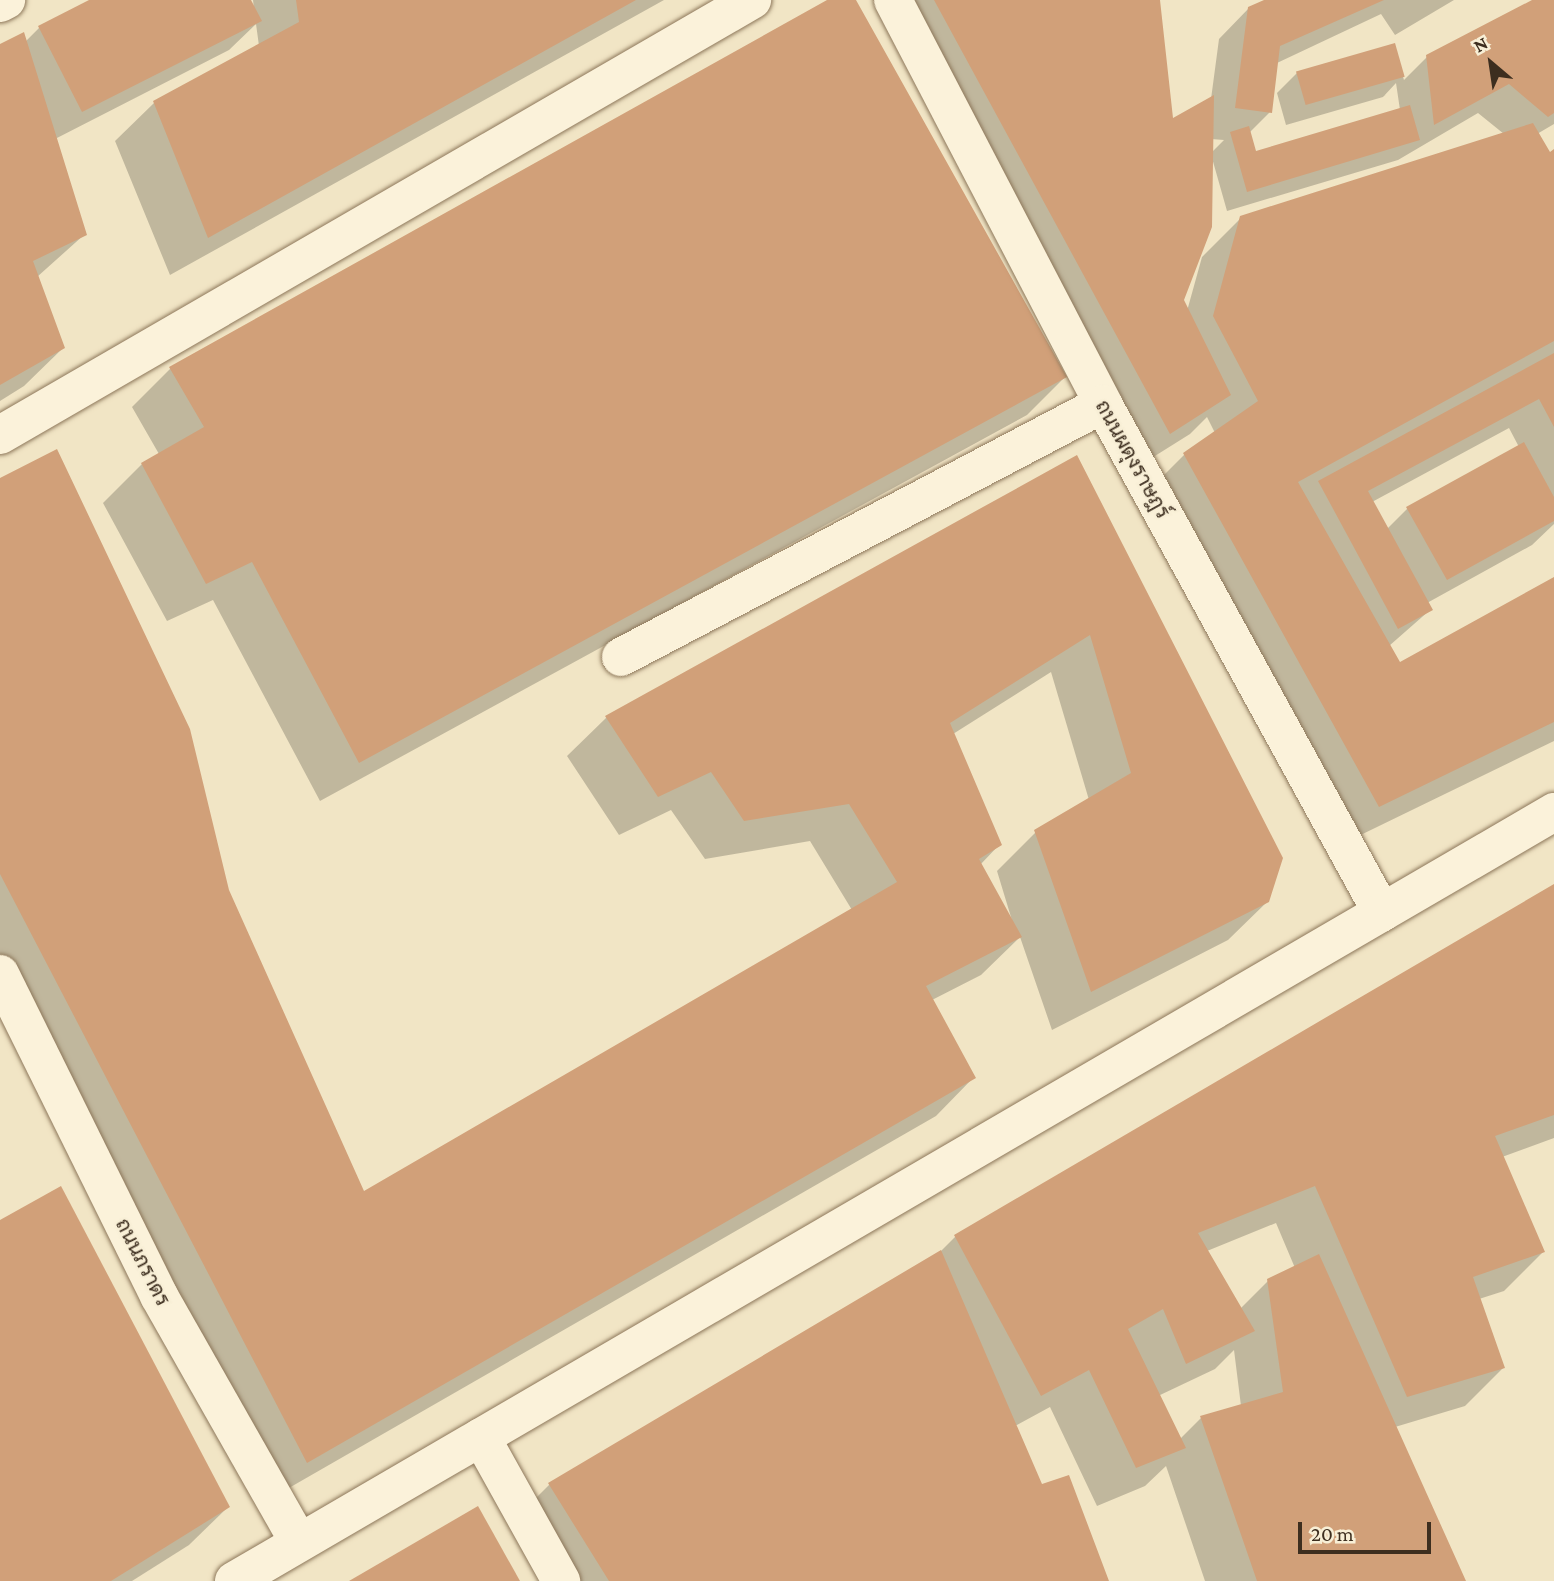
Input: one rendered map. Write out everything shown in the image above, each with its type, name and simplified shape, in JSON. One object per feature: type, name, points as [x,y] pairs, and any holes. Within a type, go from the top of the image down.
[{"type":"street","points":[[0,3],[6,0]]},
{"type":"street","points":[[0,435],[752,0]]},
{"type":"street","name":"ถนนผดุงราษฎร์","points":[[893,0],[1103,404],[1382,913]]},
{"type":"street","points":[[621,657],[1103,404]]},
{"type":"street","points":[[234,1581],[1554,812]]},
{"type":"street","name":"ถนนภราดร","points":[[0,974],[159,1296],[299,1542]]},
{"type":"street","points":[[481,1437],[561,1581]]},
{"type":"building","points":[[89,0],[251,0],[262,21],[82,112],[38,26]]},
{"type":"building","points":[[296,0],[636,0],[208,238],[153,101],[299,22]]},
{"type":"building","points":[[827,0],[856,0],[1067,377],[359,763],[252,562],[206,584],[141,463],[204,427],[169,367]]},
{"type":"building","points":[[934,0],[1160,0],[1173,118],[1214,95],[1212,227],[1184,300],[1231,395],[1170,434]]},
{"type":"building","points":[[1264,0],[1384,0],[1280,46],[1272,113],[1235,108],[1248,7]]},
{"type":"building","points":[[1532,0],[1554,0],[1554,113],[1548,117],[1509,84],[1434,125],[1426,55]]},
{"type":"building","points":[[24,32],[87,235],[33,261],[65,348],[0,385],[0,44]]},
{"type":"building","points":[[1395,43],[1405,77],[1306,105],[1296,71]]},
{"type":"building","points":[[1410,105],[1420,140],[1247,192],[1230,132],[1249,126],[1256,151]]},
{"type":"building","points":[[1533,123],[1550,152],[1554,149],[1554,341],[1298,482],[1400,662],[1554,577],[1554,722],[1379,807],[1183,453],[1258,401],[1213,316],[1240,216]]},
{"type":"building","points":[[1554,353],[1554,427],[1539,399],[1368,491],[1433,610],[1398,629],[1318,481]]},
{"type":"building","points":[[1524,442],[1554,497],[1554,521],[1447,580],[1406,507]]},
{"type":"building","points":[[57,449],[190,729],[229,890],[364,1191],[897,882],[849,804],[744,821],[711,772],[658,797],[605,716],[1077,455],[1283,858],[1269,902],[1091,992],[1034,830],[1131,773],[1090,635],[950,723],[1002,845],[979,859],[1022,937],[926,986],[976,1078],[307,1463],[0,874],[0,478]]},
{"type":"building","points":[[1554,884],[1554,1115],[1495,1136],[1545,1252],[1473,1277],[1505,1368],[1407,1397],[1315,1186],[1198,1233],[1255,1331],[1186,1364],[1163,1309],[1128,1329],[1186,1448],[1136,1468],[1089,1370],[1041,1396],[954,1235]]},
{"type":"building","points":[[61,1186],[230,1507],[111,1581],[0,1581],[0,1220]]},
{"type":"building","points":[[941,1250],[1042,1484],[1069,1475],[1109,1581],[609,1581],[548,1483]]},
{"type":"building","points":[[1319,1254],[1466,1581],[1257,1581],[1200,1416],[1283,1392],[1267,1279]]},
{"type":"building","points":[[478,1506],[520,1581],[349,1581]]}]
